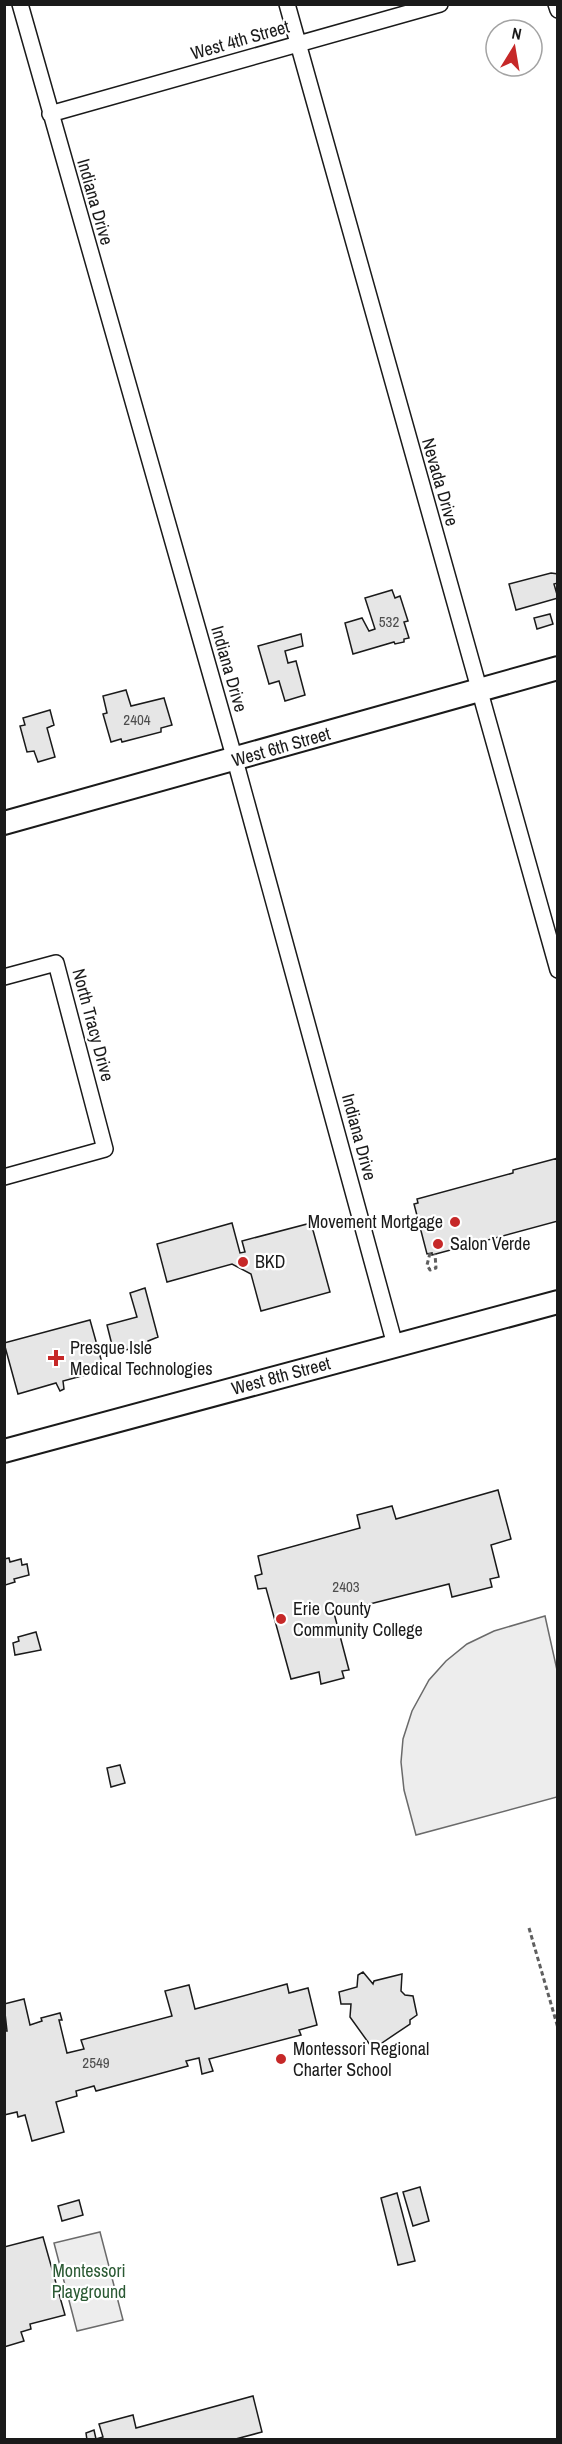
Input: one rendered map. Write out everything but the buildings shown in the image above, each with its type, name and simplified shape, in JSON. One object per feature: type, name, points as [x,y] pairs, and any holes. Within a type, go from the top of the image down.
[{"type":"street","name":"Indiana Drive","points":[[20,4],[235,760],[395,1345]]},
{"type":"street","name":"Nevada Drive","points":[[287,4],[558,970]]},
{"type":"street","name":"West 4th Street","points":[[50,114],[440,4]]},
{"type":"street","points":[[556,4],[558,10]]},
{"type":"street","name":"West 6th Street","points":[[5,822],[235,760],[558,668]]},
{"type":"street","name":"North Tracy Drive","points":[[4,977],[56,963],[105,1149],[4,1177]]},
{"type":"street","name":"West 8th Street","points":[[4,1451],[558,1302]]},
{"type":"path","points":[[430,1253],[427,1265],[430,1270],[436,1268],[435,1254]]},
{"type":"path","points":[[529,1928],[558,2028]]},
{"type":"shaded area","points":[[545,1616],[557,1670],[557,1797],[416,1835],[404,1790],[401,1762],[403,1739],[412,1711],[429,1680],[446,1661],[467,1644],[494,1631]]},
{"type":"shaded area","name":"Montessori Playground","points":[[100,2232],[123,2320],[77,2331],[54,2243]]},
{"type":"place","name":"Movement Mortgage","points":[[455,1222]]},
{"type":"place","name":"Salon Verde","points":[[438,1244]]},
{"type":"place","name":"BKD","points":[[243,1262]]},
{"type":"place","name":"Presque Isle Medical Technologies","points":[[56,1358]]},
{"type":"place","name":"Erie County Community College","points":[[281,1619]]},
{"type":"place","name":"Montessori Regional Charter School","points":[[281,2059]]}]
